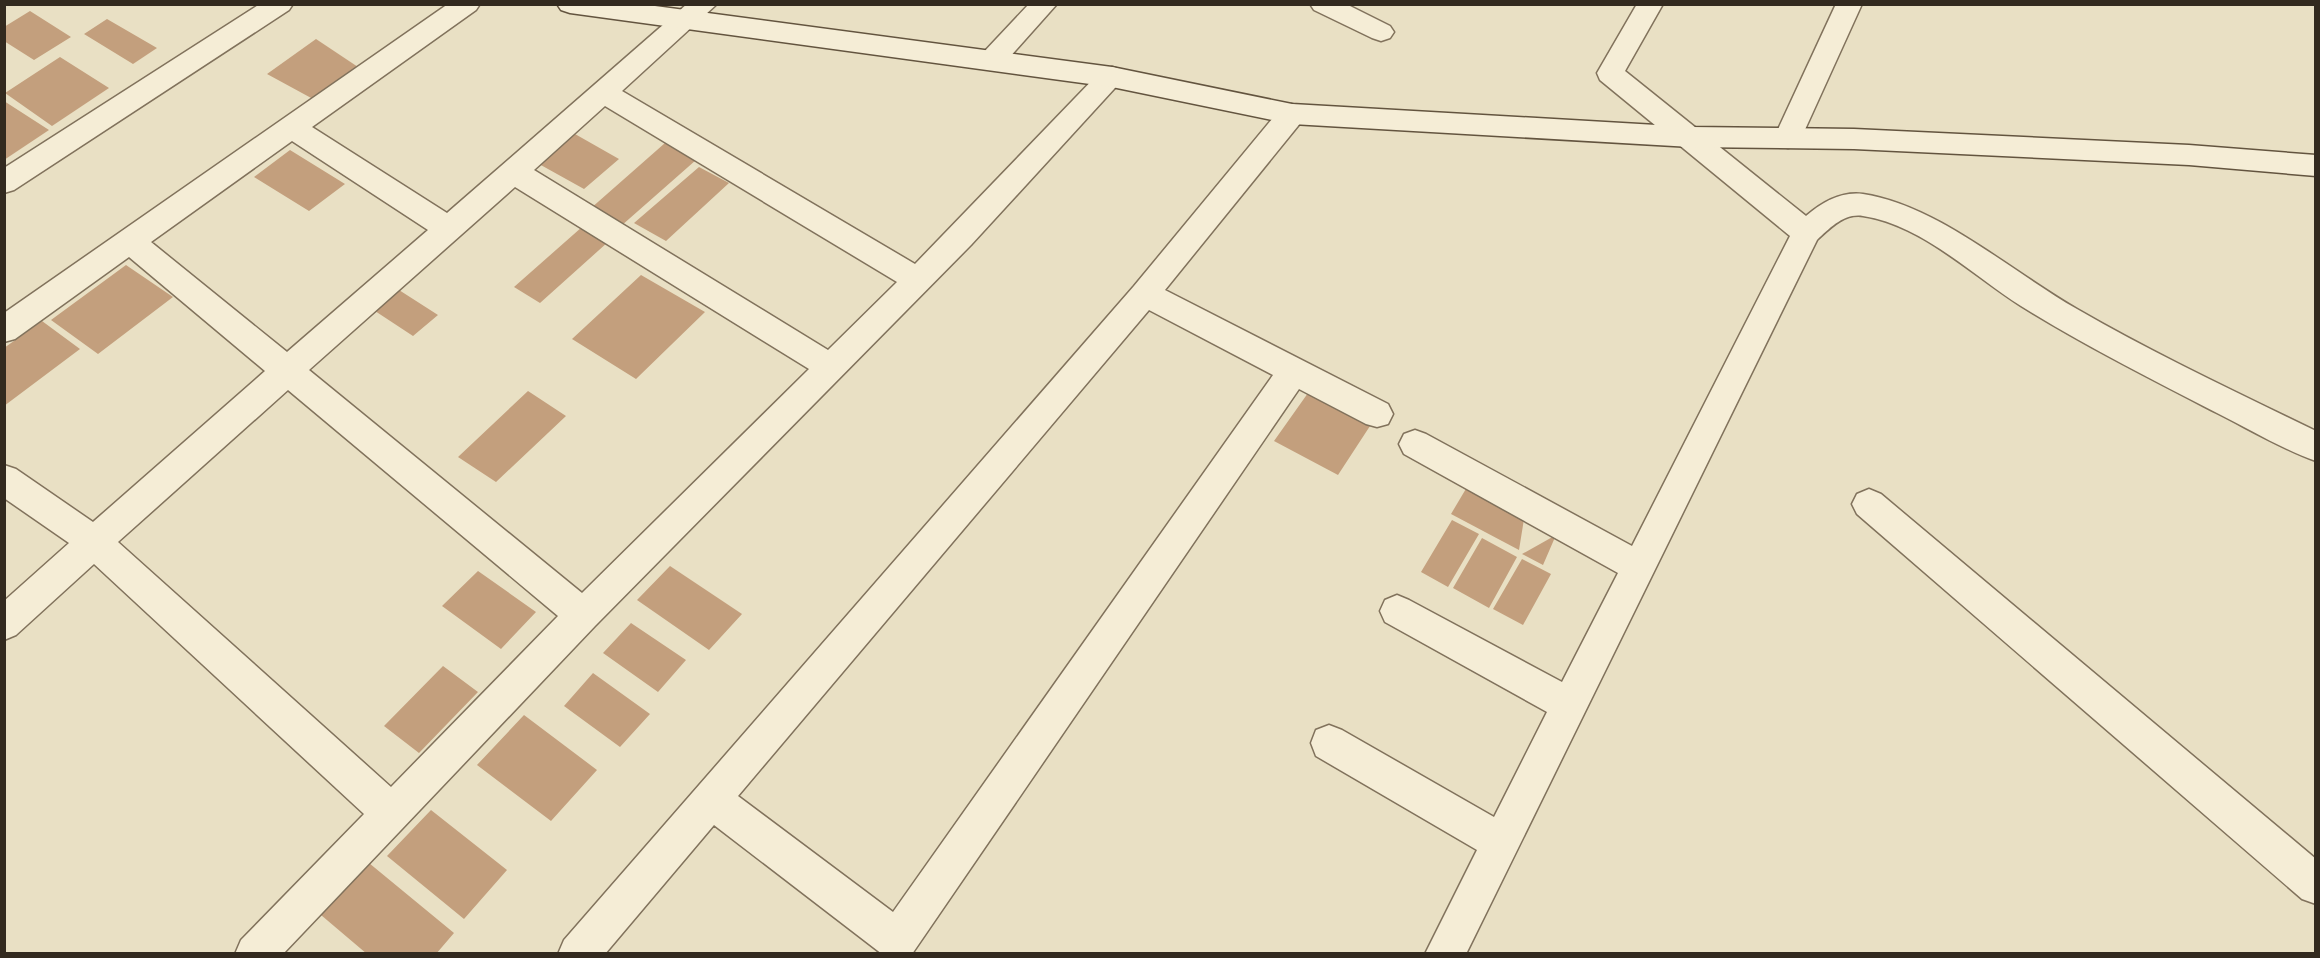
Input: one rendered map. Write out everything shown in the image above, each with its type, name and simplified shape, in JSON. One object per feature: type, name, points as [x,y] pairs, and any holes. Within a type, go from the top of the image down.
[{"type":"street","points":[[4,182],[280,4]]},
{"type":"street","points":[[4,330],[467,4]]},
{"type":"street","points":[[570,4],[696,12],[991,61],[1112,77],[1292,114],[1691,137],[1854,139],[2189,155],[2316,166]]},
{"type":"street","points":[[991,61],[1044,4]]},
{"type":"street","points":[[1323,4],[1381,32]]},
{"type":"street","points":[[1650,4],[1610,73],[1806,233]]},
{"type":"street","points":[[1788,138],[1849,4]]},
{"type":"street","points":[[4,624],[94,542],[696,12]]},
{"type":"street","points":[[255,954],[582,615],[916,279],[961,237],[1112,77]]},
{"type":"street","points":[[604,93],[916,279]]},
{"type":"street","points":[[578,954],[1145,294],[1292,114]]},
{"type":"street","points":[[292,128],[450,229]]},
{"type":"street","points":[[514,172],[831,367]]},
{"type":"street","points":[[1445,954],[1806,233],[1834,208],[1861,204],[1898,213],[2033,299],[2129,352],[2316,447]]},
{"type":"street","points":[[130,241],[582,615]]},
{"type":"street","points":[[1145,294],[1377,414]]},
{"type":"street","points":[[712,800],[892,947],[1294,371]]},
{"type":"street","points":[[1415,444],[1638,567]]},
{"type":"street","points":[[4,479],[94,542],[391,813]]},
{"type":"street","points":[[1869,504],[2316,885]]},
{"type":"street","points":[[1397,611],[1570,705]]},
{"type":"street","points":[[1329,743],[1500,842]]},
{"type":"building","points":[[30,11],[71,37],[34,60],[4,41],[4,27]]},
{"type":"building","points":[[107,19],[157,48],[133,64],[84,34]]},
{"type":"building","points":[[316,39],[358,67],[313,99],[267,74]]},
{"type":"building","points":[[60,57],[109,88],[52,126],[5,93]]},
{"type":"building","points":[[4,101],[49,130],[4,160]]},
{"type":"building","points":[[575,134],[619,159],[584,189],[539,164]]},
{"type":"building","points":[[665,143],[696,160],[621,226],[590,209]]},
{"type":"building","points":[[290,150],[345,184],[309,211],[254,177]]},
{"type":"building","points":[[699,167],[729,183],[666,241],[634,223]]},
{"type":"building","points":[[582,227],[608,242],[540,303],[514,287]]},
{"type":"building","points":[[126,265],[173,297],[98,354],[51,320]]},
{"type":"building","points":[[641,275],[705,312],[636,379],[572,339]]},
{"type":"building","points":[[399,290],[438,315],[413,336],[375,311]]},
{"type":"building","points":[[42,321],[80,349],[4,406],[4,348]]},
{"type":"building","points":[[528,391],[566,416],[496,482],[458,457]]},
{"type":"building","points":[[1308,393],[1370,426],[1338,475],[1274,441]]},
{"type":"building","points":[[1470,482],[1524,519],[1519,550],[1451,514]]},
{"type":"building","points":[[1452,520],[1479,534],[1448,587],[1421,572]]},
{"type":"building","points":[[1556,535],[1543,565],[1522,554]]},
{"type":"building","points":[[1482,538],[1517,557],[1489,608],[1453,588]]},
{"type":"building","points":[[1522,559],[1551,574],[1523,625],[1493,609]]},
{"type":"building","points":[[670,566],[742,614],[709,650],[637,600]]},
{"type":"building","points":[[478,571],[536,612],[501,649],[442,606]]},
{"type":"building","points":[[631,623],[686,660],[658,692],[603,653]]},
{"type":"building","points":[[443,666],[478,692],[419,753],[384,726]]},
{"type":"building","points":[[593,673],[650,714],[620,747],[564,706]]},
{"type":"building","points":[[524,715],[597,770],[551,821],[477,765]]},
{"type":"building","points":[[431,810],[507,870],[464,919],[387,856]]},
{"type":"building","points":[[369,863],[454,933],[436,954],[367,954],[321,915]]}]
